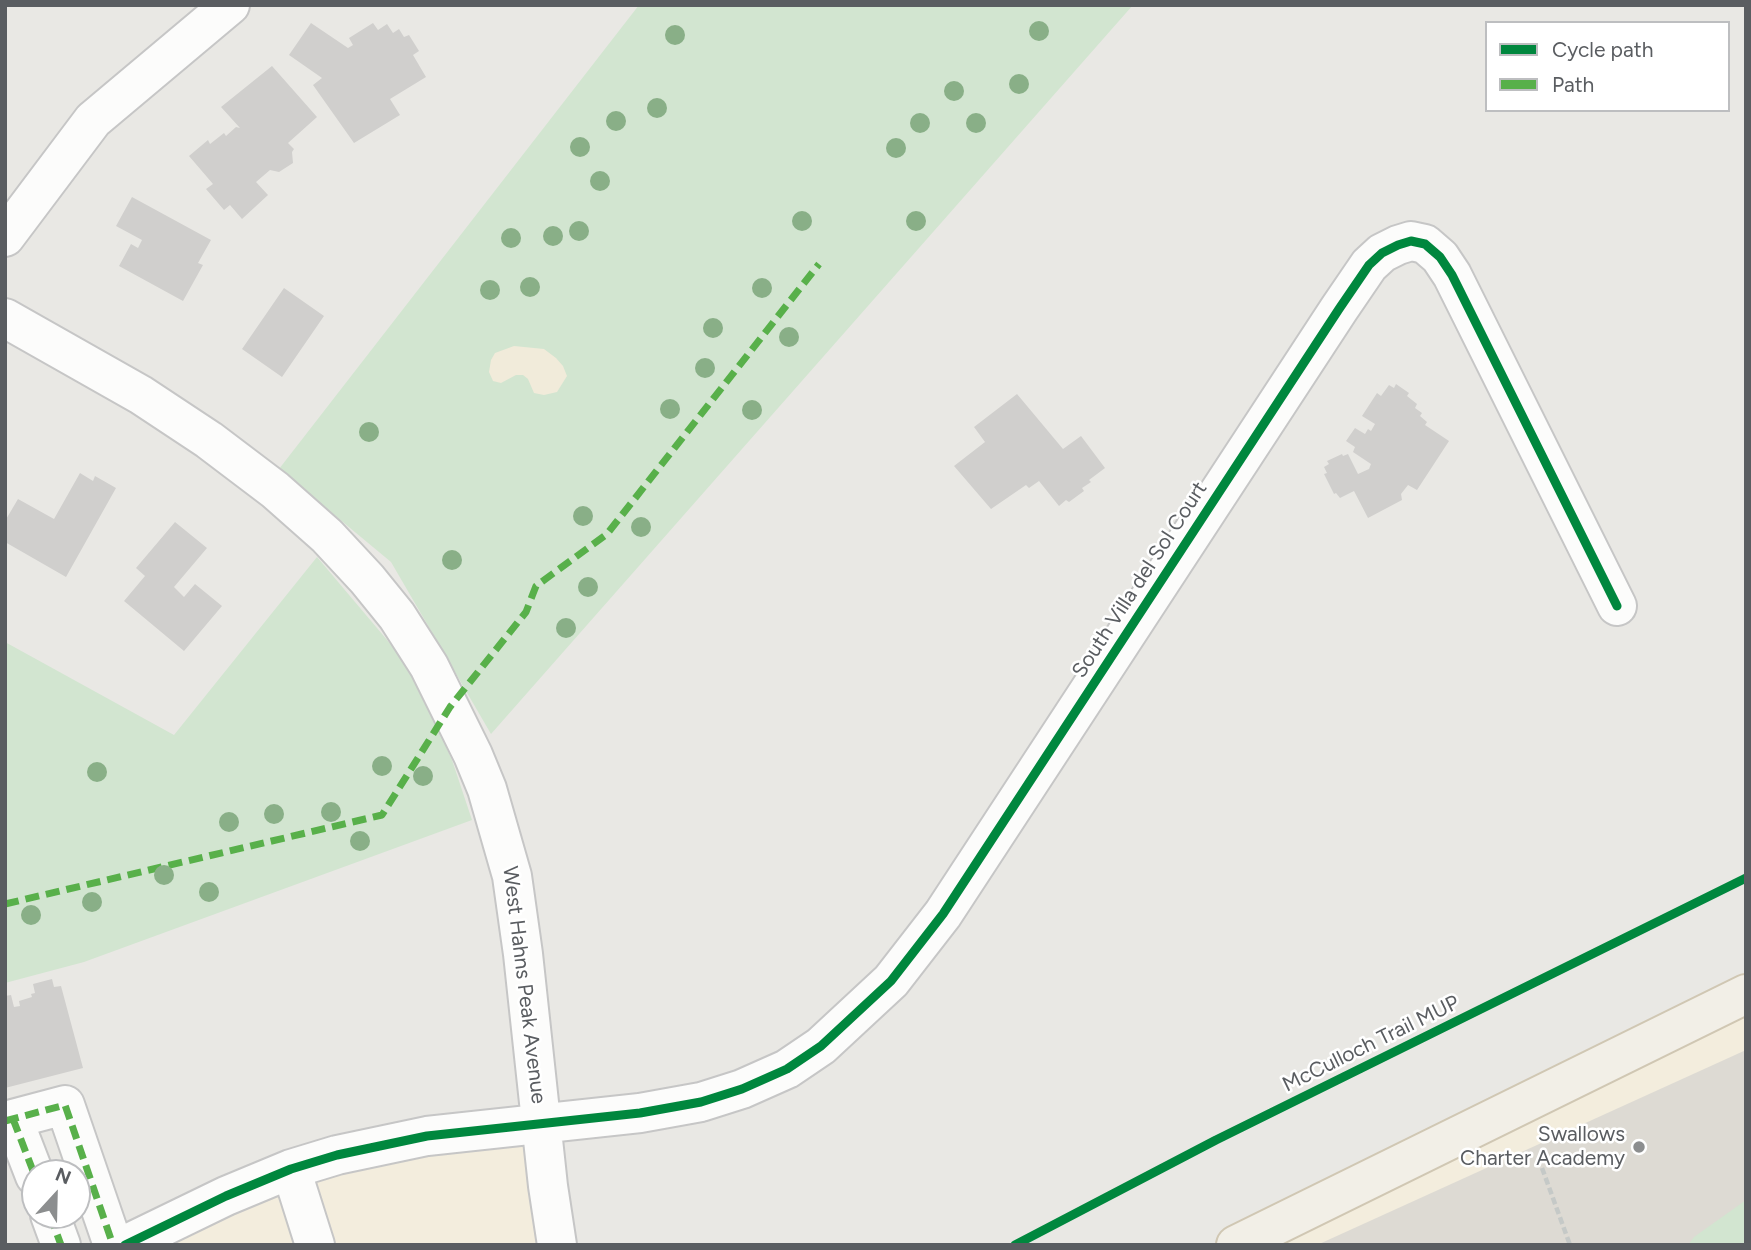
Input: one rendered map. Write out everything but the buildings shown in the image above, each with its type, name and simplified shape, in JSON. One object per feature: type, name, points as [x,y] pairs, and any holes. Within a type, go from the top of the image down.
[{"type":"main road","points":[[1236,1245],[1746,994]]},
{"type":"street","points":[[5,237],[93,120],[230,5]]},
{"type":"street","name":"South Villa del Sol Court","points":[[541,1124],[640,1113],[701,1102],[742,1089],[787,1069],[821,1046],[891,981],[943,914],[1369,265],[1382,253],[1398,245],[1411,241],[1425,244],[1440,257],[1452,275],[1617,606]]},
{"type":"street","name":"West Hahns Peak Avenue","points":[[5,318],[141,394],[275,490],[327,536],[397,616],[429,666],[473,755],[505,847],[522,943],[541,1124],[558,1245]]},
{"type":"street","points":[[27,1159],[9,1119],[65,1105],[113,1245]]},
{"type":"street","points":[[125,1245],[226,1196],[291,1169],[348,1153],[428,1136],[541,1124]]},
{"type":"street","points":[[291,1169],[315,1245]]},
{"type":"path","points":[[1542,1168],[1570,1245]]},
{"type":"shaded area","name":"Swallows Charter Academy","points":[[1746,994],[1746,1245],[1236,1245]]},
{"type":"shaded area","name":"Swallows Charter Academy","points":[[1746,1050],[1746,1245],[1317,1245]]},
{"type":"shaded area","points":[[540,1124],[557,1245],[125,1245],[226,1196]]},
{"type":"green space","points":[[639,5],[1133,5],[491,734],[391,562],[279,469]]},
{"type":"green space","points":[[317,557],[393,647],[423,694],[452,760],[472,820],[84,962],[5,983],[5,642],[174,735]]},
{"type":"green space","points":[[1746,1200],[1746,1245],[1688,1245],[1694,1237]]},
{"type":"sand","points":[[514,346],[544,349],[556,358],[567,376],[557,392],[544,395],[534,393],[528,379],[523,375],[516,375],[501,383],[493,381],[489,372],[495,353]]},
{"type":"marked path","points":[[5,904],[382,815],[450,707],[526,612],[536,586],[607,534],[819,264]]},
{"type":"marked path","points":[[5,1121],[65,1105],[113,1245]]},
{"type":"marked path","points":[[13,1119],[28,1159]]},
{"type":"marked path","points":[[55,1229],[61,1245]]},
{"type":"cycle path","points":[[125,1245],[226,1196],[291,1169],[337,1155],[427,1136],[640,1113],[701,1102],[742,1089],[787,1069],[821,1046],[891,981],[943,914],[1339,309],[1369,265],[1382,253],[1398,245],[1411,241],[1425,244],[1440,257],[1452,275],[1617,606]]},
{"type":"cycle path","name":"McCulloch Trail MUP","points":[[1015,1245],[1216,1140],[1746,878]]},
{"type":"place","name":"Swallows Charter Academy","points":[[1639,1147]]}]
